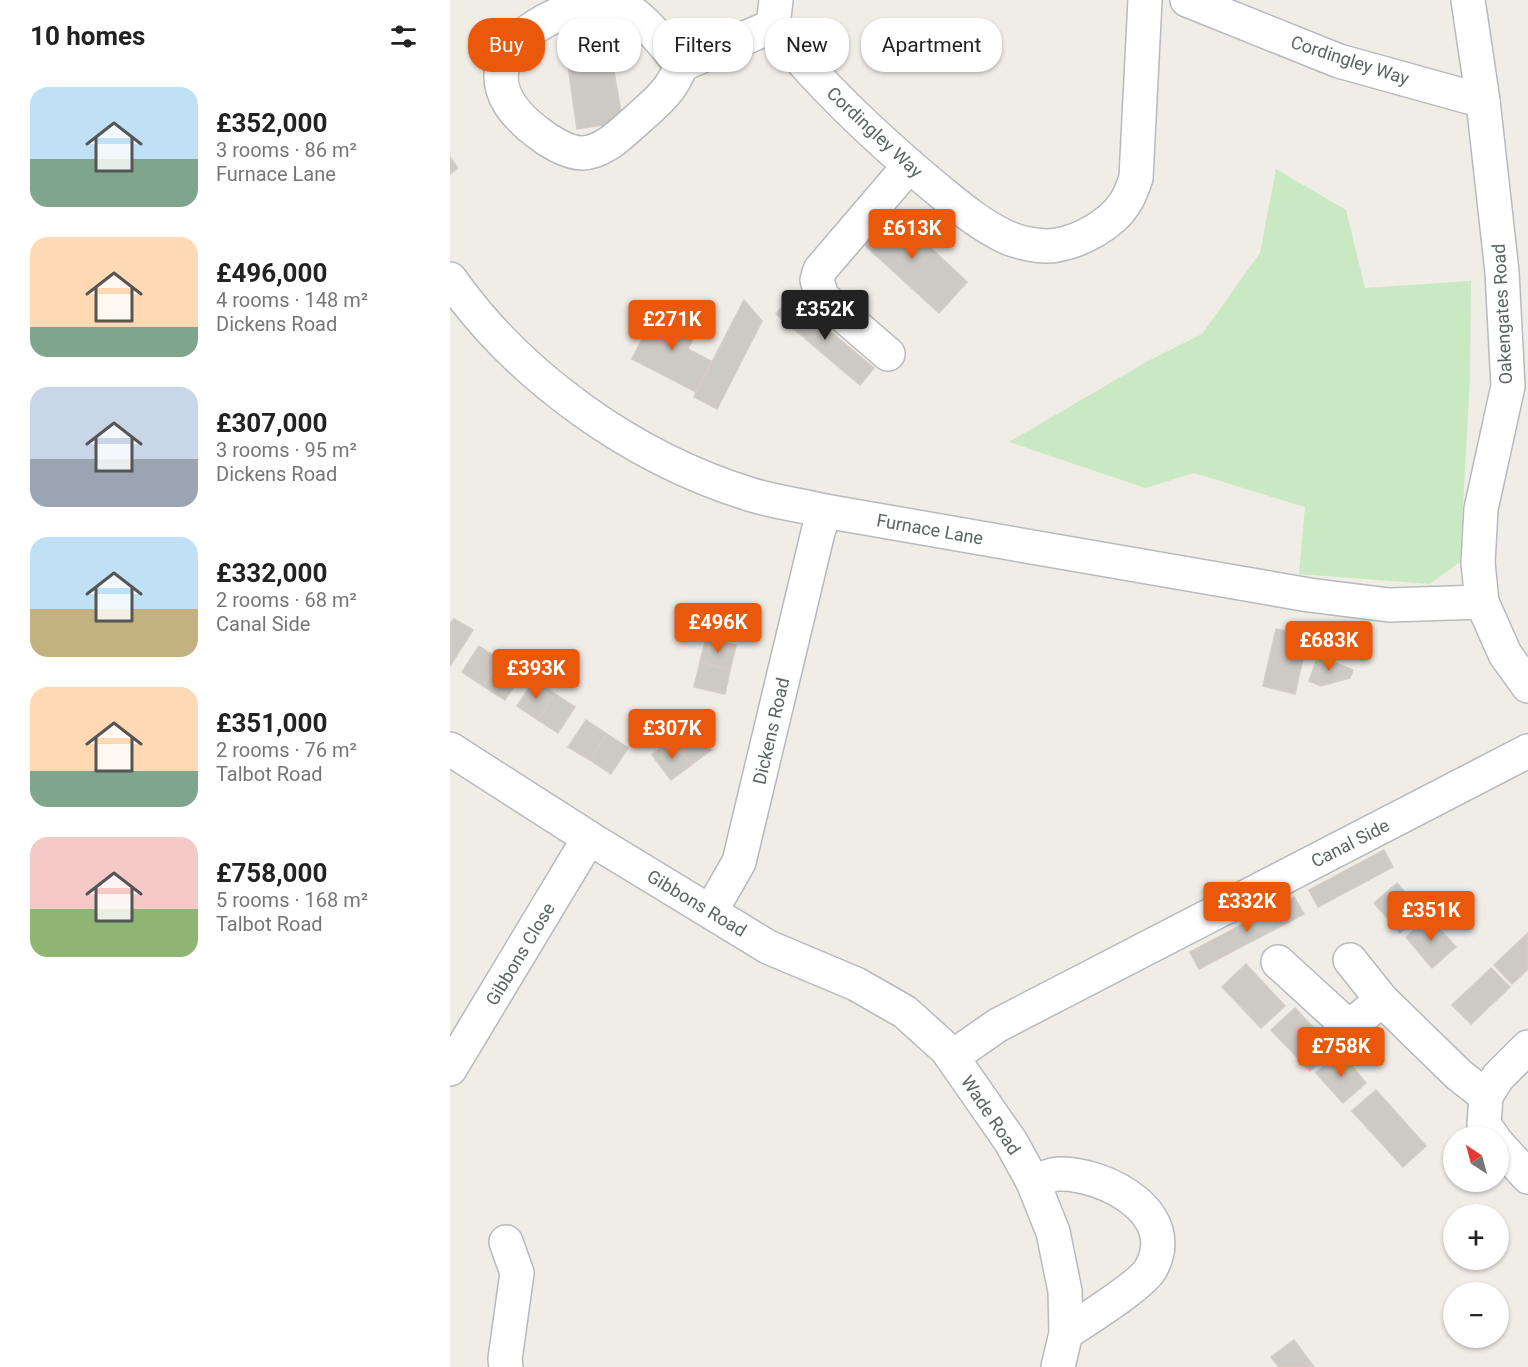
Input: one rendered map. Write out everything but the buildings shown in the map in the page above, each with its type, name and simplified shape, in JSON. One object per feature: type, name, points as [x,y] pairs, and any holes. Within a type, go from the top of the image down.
[{"type":"street","name":"Cordingley Way","points":[[753,25],[774,13],[796,56],[821,82],[909,166],[974,218],[1005,237],[1032,244],[1056,246],[1082,237],[1107,222],[1125,203],[1136,178],[1145,0]]},
{"type":"street","name":"Cordingley Way","points":[[1187,0],[1339,61],[1483,101]]},
{"type":"street","name":"Oakengates Road","points":[[1468,0],[1483,101],[1515,272],[1508,386],[1481,510],[1478,563],[1482,602],[1505,654],[1528,686]]},
{"type":"street","points":[[593,3],[614,3],[628,9],[658,38],[681,65],[677,78],[668,92],[607,145],[582,153],[544,138],[533,129],[520,117],[504,94],[500,83],[500,71],[507,54],[520,37],[540,23],[571,8],[593,3]]},
{"type":"street","points":[[888,354],[822,297],[817,280],[820,270],[909,166]]},
{"type":"street","name":"Furnace Lane","points":[[450,279],[515,356],[594,418],[641,449],[691,472],[750,494],[825,511],[1309,595],[1389,605],[1482,602]]},
{"type":"street","name":"Dickens Road","points":[[711,911],[740,862],[818,531],[825,511]]},
{"type":"street","name":"Gibbons Road","points":[[450,749],[589,838],[768,947],[856,984],[905,1012],[949,1053]]},
{"type":"street","name":"Canal Side","points":[[949,1053],[998,1025],[1528,751]]},
{"type":"street","name":"Gibbons Close","points":[[450,1070],[589,838]]},
{"type":"street","points":[[1350,960],[1382,1000],[1459,1075],[1486,1096]]},
{"type":"street","points":[[1278,962],[1348,1027],[1382,1000]]},
{"type":"street","points":[[1485,1126],[1486,1096],[1498,1077],[1528,1047]]},
{"type":"street","name":"Wade Road","points":[[949,1053],[1011,1142],[1033,1182],[1053,1232],[1065,1291],[1066,1333],[1058,1367]]},
{"type":"street","points":[[1509,1156],[1528,1177]]},
{"type":"street","points":[[1033,1182],[1056,1173],[1081,1176],[1111,1187],[1139,1203],[1152,1218],[1157,1236],[1156,1255],[1149,1272],[1124,1293],[1066,1333]]},
{"type":"street","points":[[506,1242],[517,1273],[505,1359],[506,1367]]},
{"type":"green space","points":[[1276,169],[1346,210],[1365,288],[1471,281],[1470,377],[1460,562],[1430,584],[1299,574],[1305,507],[1194,473],[1145,488],[1009,442],[1148,361],[1202,334],[1260,253]]}]
